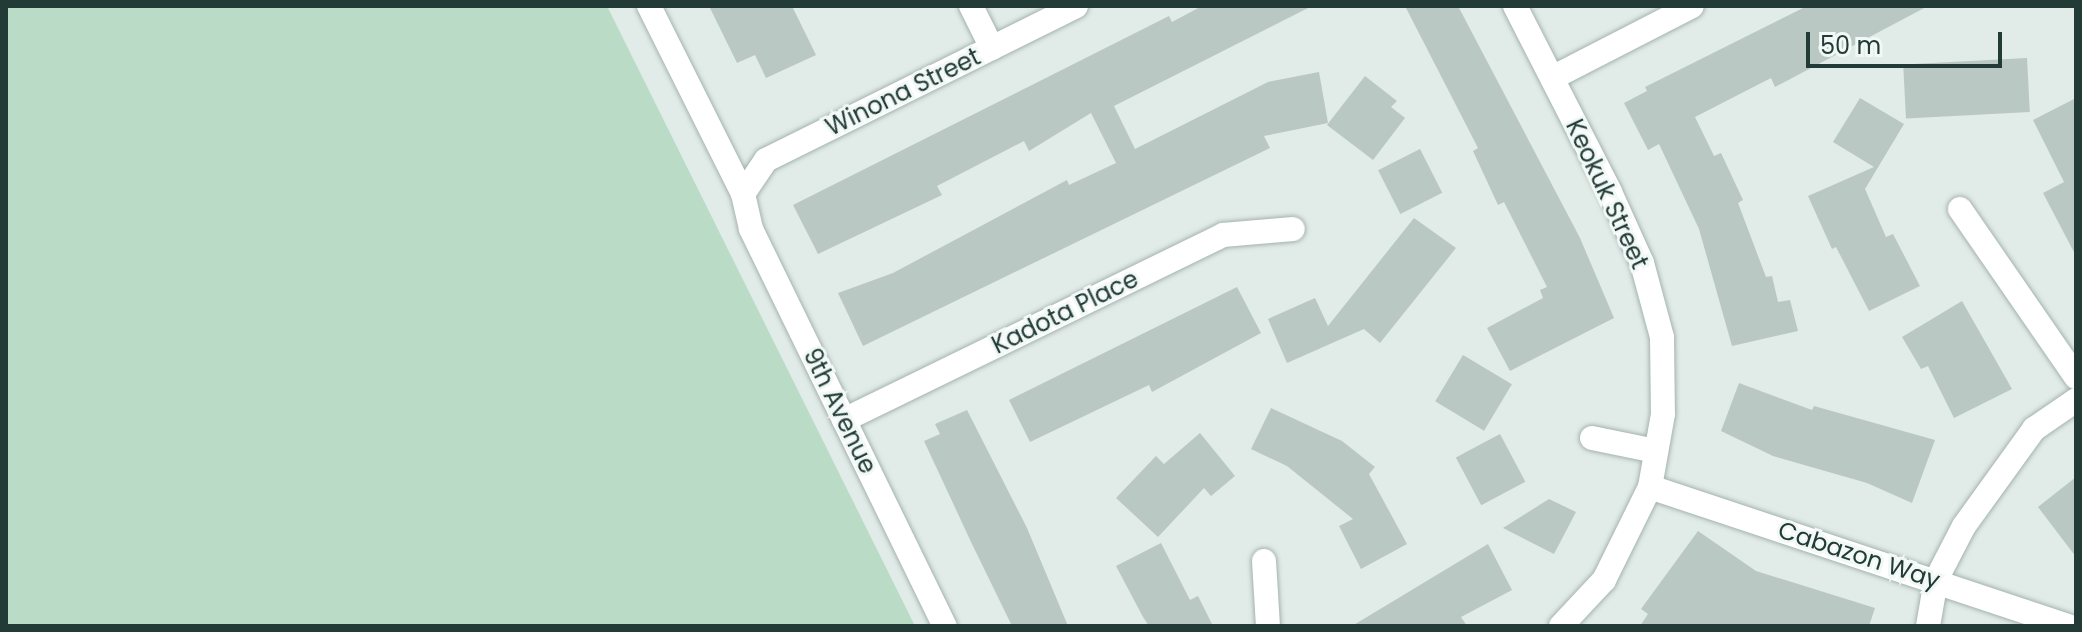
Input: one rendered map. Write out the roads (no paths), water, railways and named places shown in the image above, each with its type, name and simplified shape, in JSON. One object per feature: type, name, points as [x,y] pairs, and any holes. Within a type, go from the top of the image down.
[{"type":"street","name":"9th Avenue","points":[[649,6],[743,194],[751,229],[945,626]]},
{"type":"street","points":[[971,6],[992,48]]},
{"type":"street","name":"Winona Street","points":[[743,194],[766,160],[1076,6]]},
{"type":"street","name":"Keokuk Street","points":[[1515,6],[1642,263],[1662,337],[1663,414],[1650,487],[1604,580],[1561,626]]},
{"type":"street","points":[[1552,78],[1692,6]]},
{"type":"street","points":[[1960,209],[2076,377]]},
{"type":"street","name":"Kadota Place","points":[[844,420],[1223,235],[1293,229]]},
{"type":"street","points":[[1928,626],[1936,580],[2003,467],[2034,429],[2076,400]]},
{"type":"street","points":[[1592,438],[1656,451]]},
{"type":"street","name":"Cabazon Way","points":[[1650,487],[2068,626]]},
{"type":"street","points":[[1264,561],[1268,626]]}]
